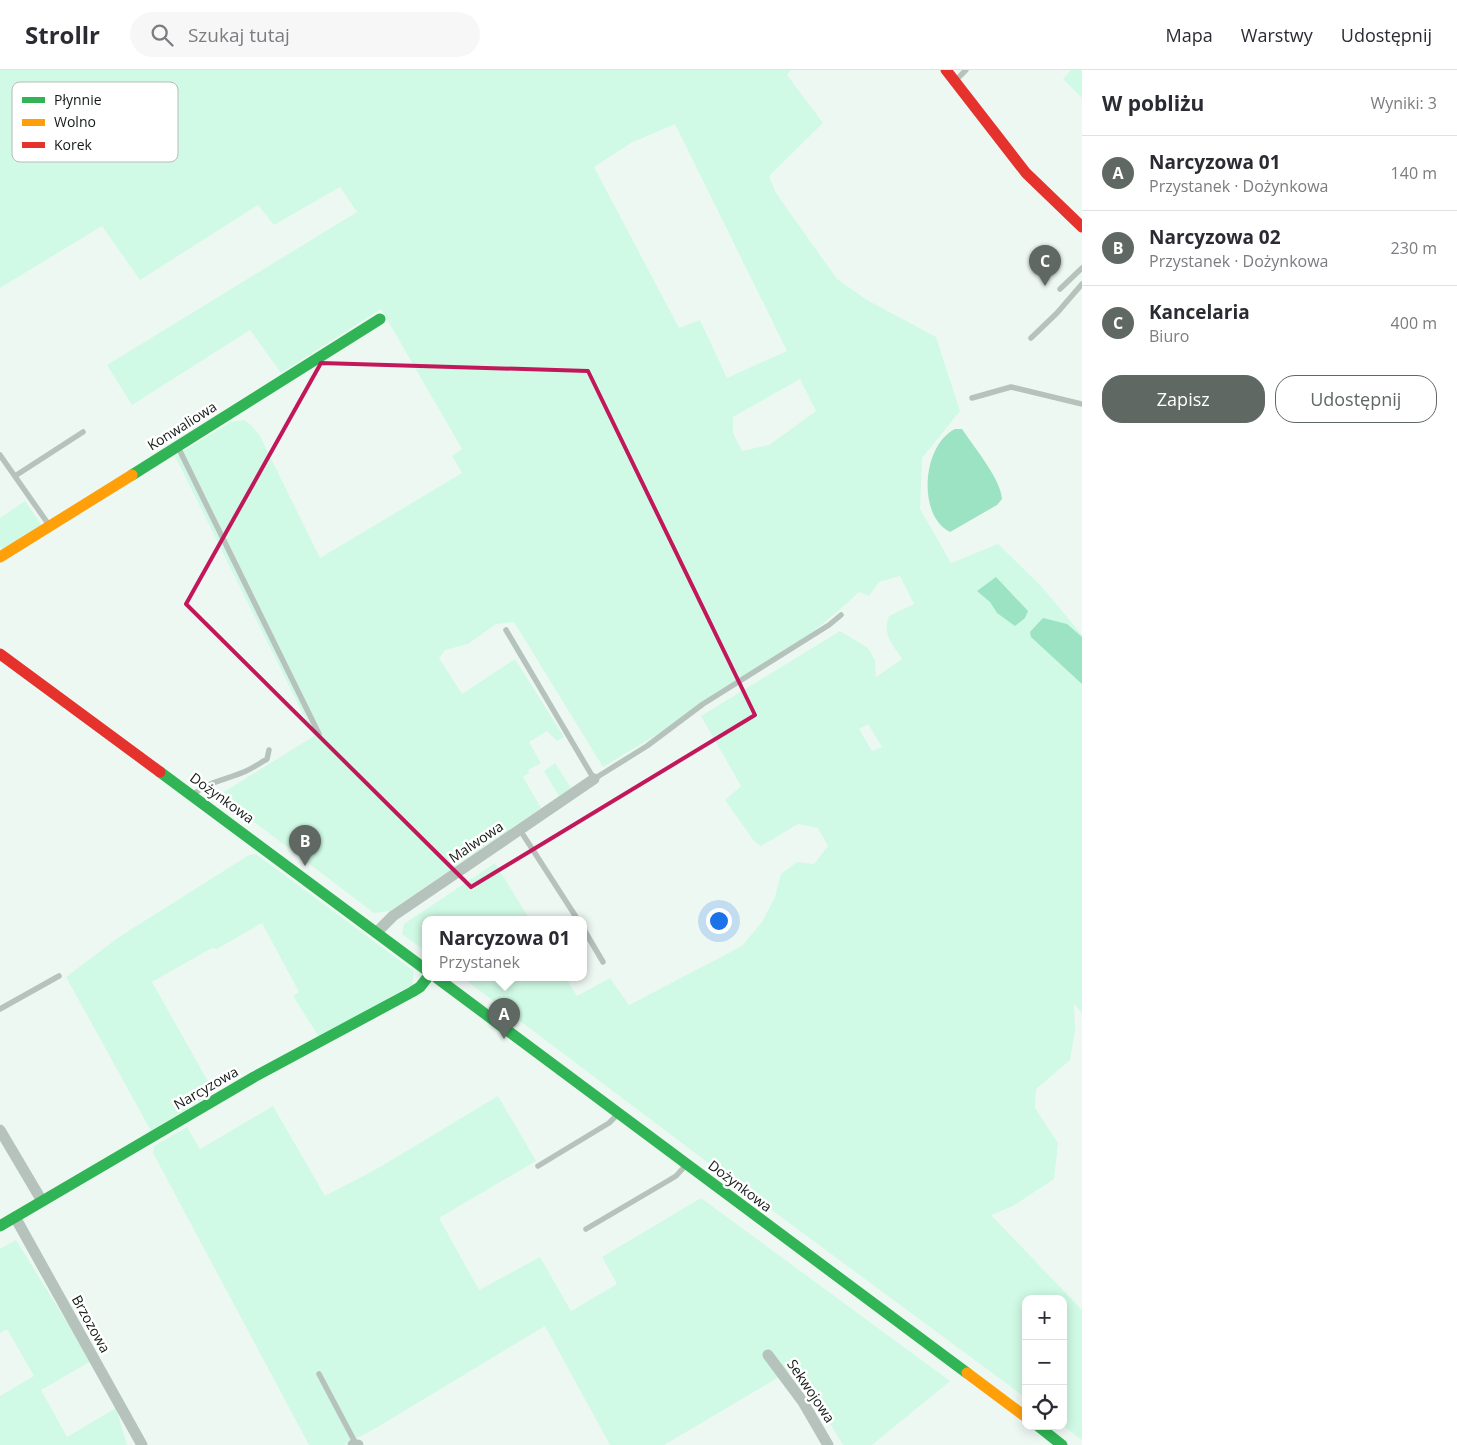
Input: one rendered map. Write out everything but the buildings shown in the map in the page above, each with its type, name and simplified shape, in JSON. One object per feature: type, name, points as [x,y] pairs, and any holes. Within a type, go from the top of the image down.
[{"type":"street","points":[[946,70],[1016,161],[1052,200],[1082,227]]},
{"type":"street","name":"Konwaliowa","points":[[0,557],[380,320]]},
{"type":"street","name":"Dożynkowa","points":[[0,654],[193,795],[422,967]]},
{"type":"street","name":"Malwowa","points":[[377,932],[393,916],[594,779]]},
{"type":"street","name":"Narcyzowa","points":[[0,1226],[254,1077],[412,992],[425,981]]},
{"type":"street","name":"Dożynkowa","points":[[441,981],[1022,1414]]},
{"type":"street","points":[[0,1130],[42,1200]]},
{"type":"street","name":"Brzozowa","points":[[14,1217],[142,1445]]},
{"type":"street","name":"Sekwojowa","points":[[768,1355],[803,1402],[828,1445]]},
{"type":"street","points":[[1043,1430],[1062,1445]]},
{"type":"lane","points":[[955,82],[966,70]]},
{"type":"lane","points":[[1060,289],[1082,268]]},
{"type":"lane","points":[[1031,338],[1082,284]]},
{"type":"lane","points":[[972,398],[1011,387],[1082,404]]},
{"type":"lane","points":[[15,476],[84,432]]},
{"type":"lane","points":[[178,447],[319,734]]},
{"type":"lane","points":[[0,455],[50,527]]},
{"type":"lane","points":[[506,630],[594,779],[647,746],[702,704],[829,625],[841,615]]},
{"type":"lane","points":[[193,795],[201,788],[258,764],[266,759],[269,750]]},
{"type":"lane","points":[[520,830],[575,916]]},
{"type":"lane","points":[[587,935],[603,962]]},
{"type":"lane","points":[[0,1010],[59,976]]},
{"type":"lane","points":[[538,1166],[609,1123],[618,1114]]},
{"type":"lane","points":[[586,1229],[676,1176],[686,1164]]},
{"type":"lane","points":[[319,1374],[356,1445]]},
{"type":"highlighted area","points":[[321,363],[588,371],[755,715],[471,887],[186,604]]},
{"type":"shaded area","points":[[0,70],[791,70],[787,75],[823,123],[769,176],[776,193],[837,279],[867,300],[936,337],[960,411],[922,458],[920,509],[951,563],[998,544],[1042,587],[1082,635],[1082,1014],[1074,1003],[1075,1031],[1070,1060],[1036,1089],[1035,1108],[1058,1143],[1054,1179],[1013,1206],[991,1215],[1082,1310],[1082,1440],[1067,1429],[1067,1295],[1022,1295],[1022,1395],[727,1177],[467,981],[568,981],[577,996],[610,978],[629,1005],[742,946],[762,922],[775,897],[781,874],[797,862],[814,864],[828,846],[818,828],[798,824],[761,846],[754,841],[725,800],[741,786],[701,716],[840,631],[868,648],[875,660],[876,677],[902,659],[887,634],[889,616],[914,604],[900,576],[879,582],[869,596],[859,592],[830,618],[768,665],[603,767],[514,622],[496,624],[468,644],[445,650],[439,658],[462,694],[515,659],[564,737],[557,741],[547,731],[529,742],[541,763],[528,770],[529,773],[523,777],[541,808],[390,911],[374,913],[219,795],[314,736],[175,456],[231,422],[244,420],[250,424],[260,436],[320,558],[462,473],[452,456],[462,449],[381,309],[281,373],[250,330],[132,405],[107,365],[357,212],[340,187],[274,225],[258,205],[140,280],[102,226],[0,288]],"holes":[[[675,124],[787,351],[727,378],[700,320],[679,328],[594,167],[631,143]],[[800,379],[816,411],[769,445],[742,451],[733,433],[733,417]],[[868,724],[882,747],[872,751],[859,729]]]},
{"type":"shaded area","points":[[1071,70],[1082,70],[1082,98],[1063,79]]},
{"type":"shaded area","points":[[955,429],[962,429],[986,463],[997,482],[1002,499],[997,505],[950,532],[939,524],[932,511],[928,497],[928,480],[930,464],[936,450],[944,437]]},
{"type":"shaded area","points":[[25,501],[42,526],[2,550],[0,547],[0,518]]},
{"type":"shaded area","points":[[996,577],[1028,611],[1025,618],[1015,626],[997,613],[990,602],[977,591]]},
{"type":"shaded area","points":[[1043,618],[1067,624],[1082,637],[1082,684],[1031,637],[1030,632]]},
{"type":"shaded area","points":[[555,763],[571,788],[559,796],[544,771]]},
{"type":"shaded area","points":[[256,854],[414,971],[412,985],[319,1037],[293,996],[299,992],[262,923],[217,949],[212,948],[152,982],[214,1092],[151,1131],[66,977],[119,937],[249,855]]},
{"type":"shaded area","points":[[495,863],[528,916],[422,916],[422,949],[402,934],[404,924]]},
{"type":"shaded area","points":[[498,1096],[536,1161],[439,1218],[479,1290],[540,1257],[571,1311],[617,1284],[602,1257],[701,1198],[950,1381],[872,1445],[843,1445],[796,1367],[664,1445],[610,1445],[545,1326],[376,1428],[344,1445],[309,1445],[153,1153],[154,1146],[187,1127],[200,1149],[273,1106],[325,1196],[380,1167]]},
{"type":"shaded area","points":[[16,1240],[91,1361],[41,1390],[67,1437],[116,1408],[127,1445],[0,1445],[0,1396],[34,1376],[7,1329],[0,1333],[0,1249]]},
{"type":"traffic: fast","points":[[132,475],[380,319]]},
{"type":"traffic: fast","points":[[160,772],[422,967]]},
{"type":"traffic: fast","points":[[0,1226],[254,1077],[412,992],[425,981]]},
{"type":"traffic: fast","points":[[441,981],[967,1373]]},
{"type":"traffic: fast","points":[[1043,1430],[1062,1445]]},
{"type":"traffic: slow","points":[[0,557],[132,475]]},
{"type":"traffic: slow","points":[[967,1373],[1022,1414]]},
{"type":"traffic: jam","points":[[946,70],[1026,173],[1082,227]]},
{"type":"traffic: jam","points":[[0,654],[160,772]]},
{"type":"place","name":"Kancelaria","points":[[1045,286]]},
{"type":"place","name":"Narcyzowa 02","points":[[305,866]]},
{"type":"place","name":"Narcyzowa 01","points":[[504,1039]]}]
